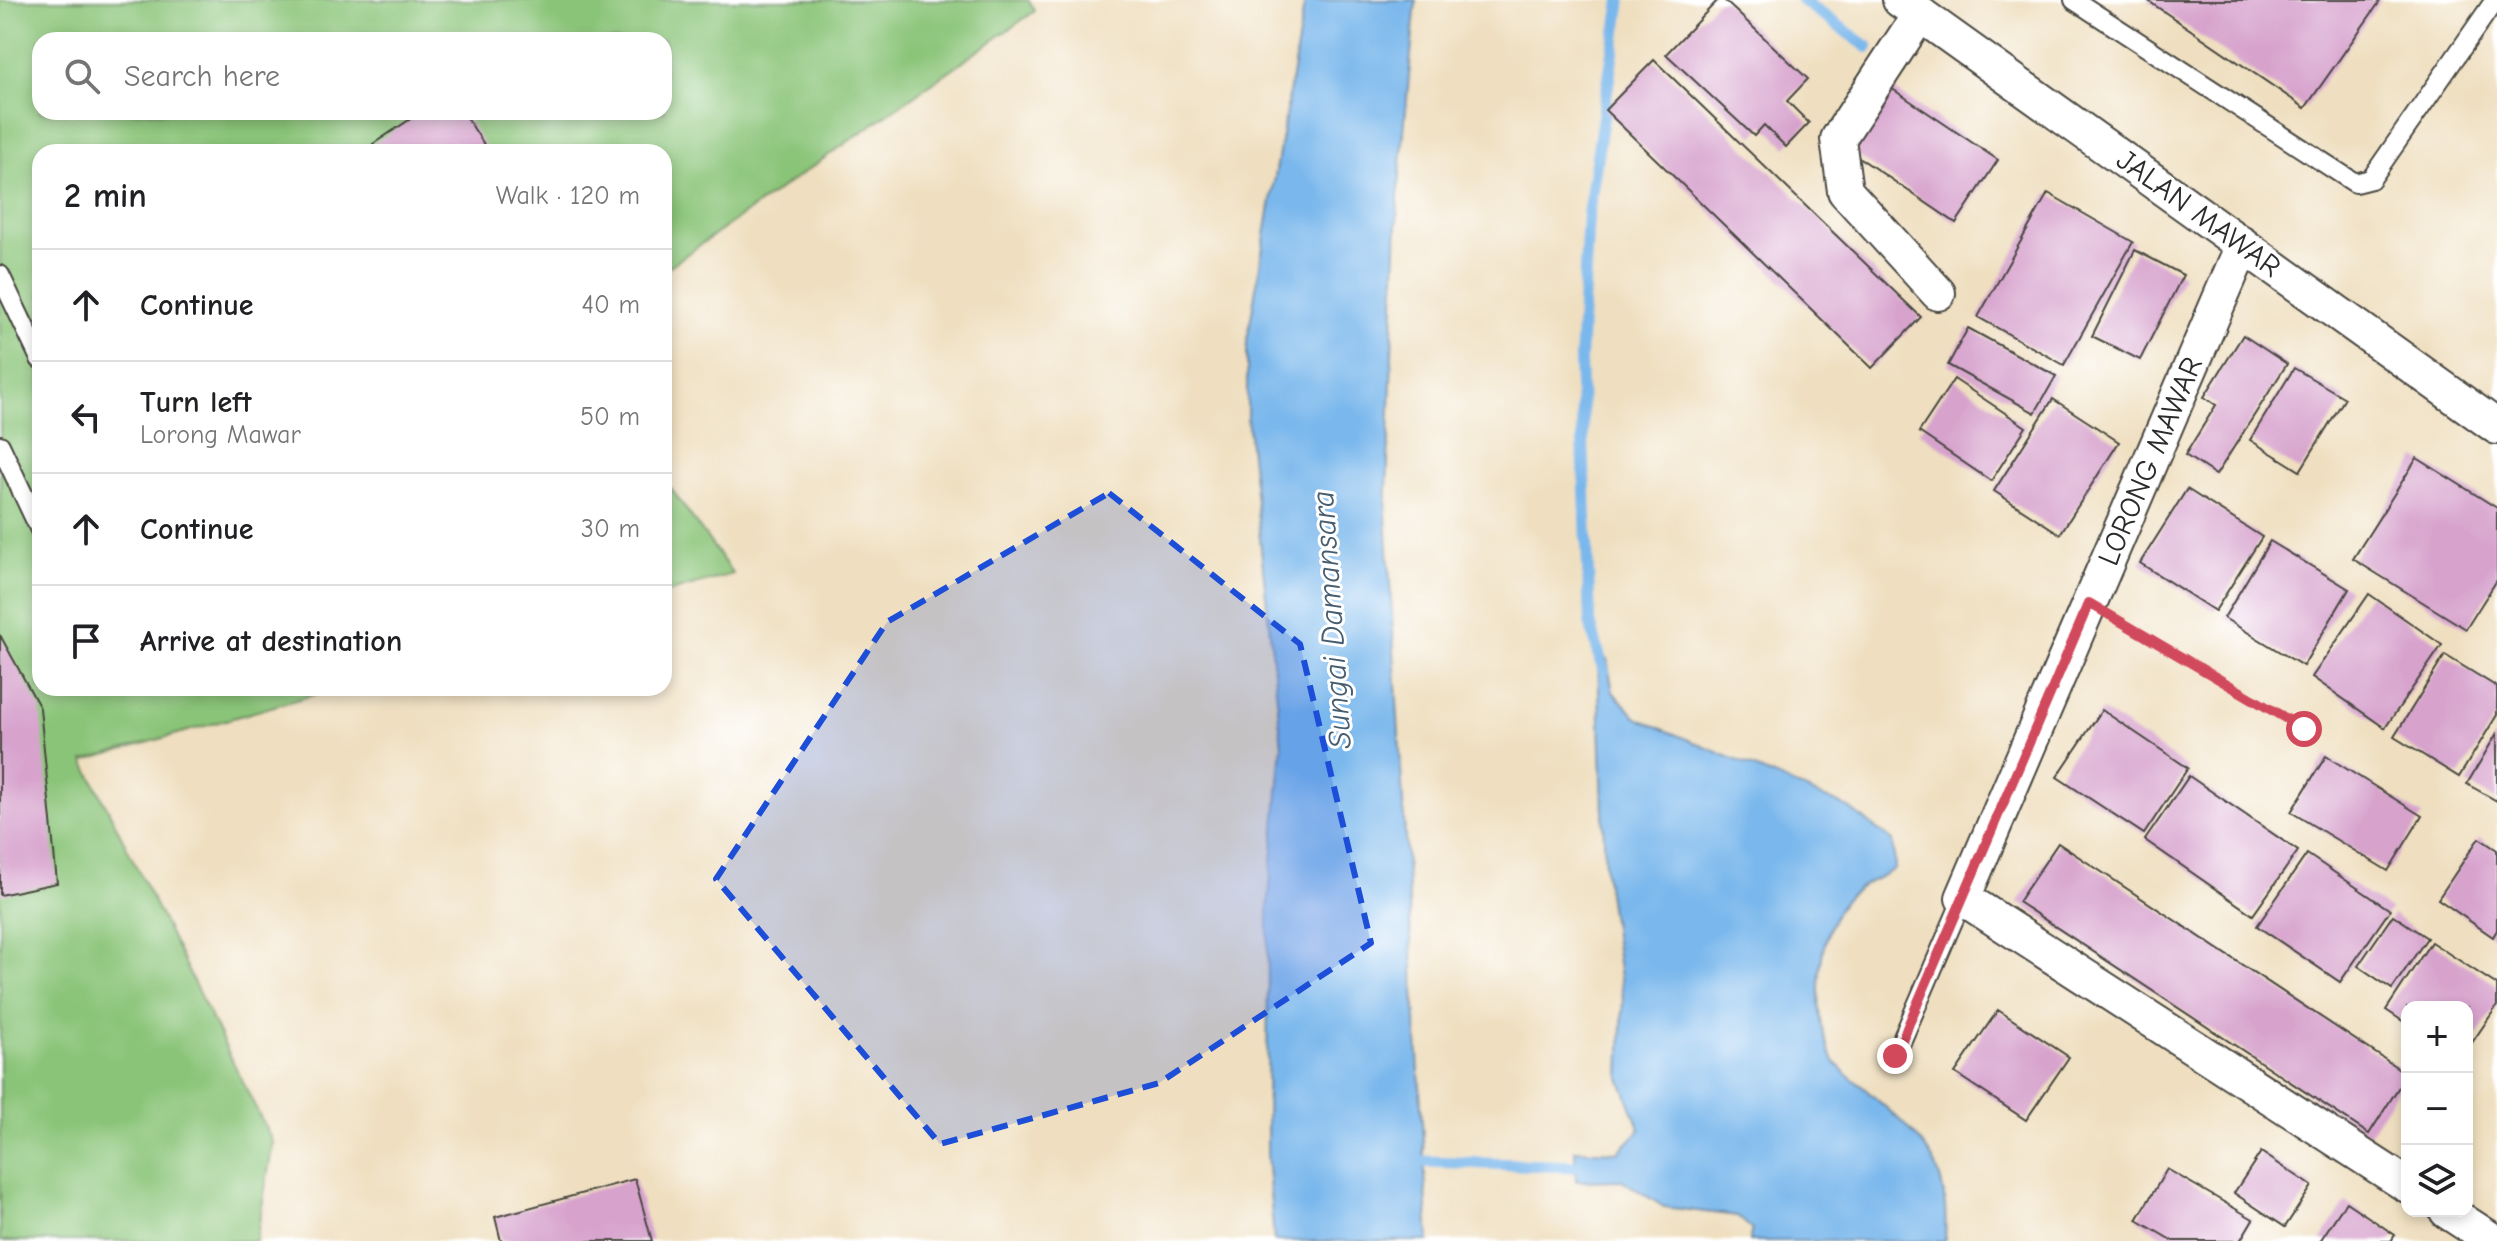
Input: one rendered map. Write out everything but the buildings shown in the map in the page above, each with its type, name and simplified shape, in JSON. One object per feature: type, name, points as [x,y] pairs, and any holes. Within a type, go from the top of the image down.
[{"type":"street","name":"JALAN MAWAR","points":[[1910,7],[2497,427]]},
{"type":"street","points":[[1910,7],[1838,139],[1845,191],[1938,293]]},
{"type":"street","name":"LORONG MAWAR","points":[[1963,898],[2243,245]]},
{"type":"street","points":[[1963,898],[2401,1181]]},
{"type":"street","points":[[2456,1217],[2493,1241]]},
{"type":"lane","points":[[2074,0],[2355,183],[2371,179],[2495,0]]},
{"type":"lane","points":[[0,275],[32,342]]},
{"type":"lane","points":[[0,445],[32,513]]},
{"type":"lane","points":[[1895,1056],[1963,898]]},
{"type":"path","points":[[2089,603],[2304,729]]},
{"type":"highlighted area","points":[[1109,493],[1300,644],[1371,943],[1159,1083],[940,1144],[716,879],[887,622]]},
{"type":"green space","points":[[0,0],[1028,0],[1035,11],[672,264],[672,144],[32,144],[32,696],[309,696],[84,761],[273,1143],[256,1241],[0,1241]]},
{"type":"green space","points":[[672,490],[733,574],[672,592]]},
{"type":"water","name":"Sungai Damansara","points":[[1305,0],[1416,0],[1398,197],[1386,515],[1429,1241],[1274,1241],[1267,1154],[1268,908],[1282,746],[1247,417],[1247,341]]},
{"type":"water","points":[[1607,659],[1613,692],[1637,718],[1849,808],[1893,841],[1895,869],[1854,891],[1834,917],[1819,978],[1821,1022],[1836,1063],[1902,1122],[1928,1152],[1943,1189],[1945,1241],[1749,1241],[1752,1229],[1737,1216],[1664,1207],[1622,1180],[1576,1181],[1575,1150],[1618,1152],[1640,1130],[1620,1078],[1623,999],[1605,871],[1598,660]]},
{"type":"waterway","points":[[1604,672],[1590,622],[1580,360],[1588,215],[1621,0]]},
{"type":"waterway","points":[[1802,0],[1868,47]]},
{"type":"waterway","points":[[1408,1161],[1590,1167]]},
{"type":"route","points":[[1895,1056],[2089,603],[2304,729]]}]
